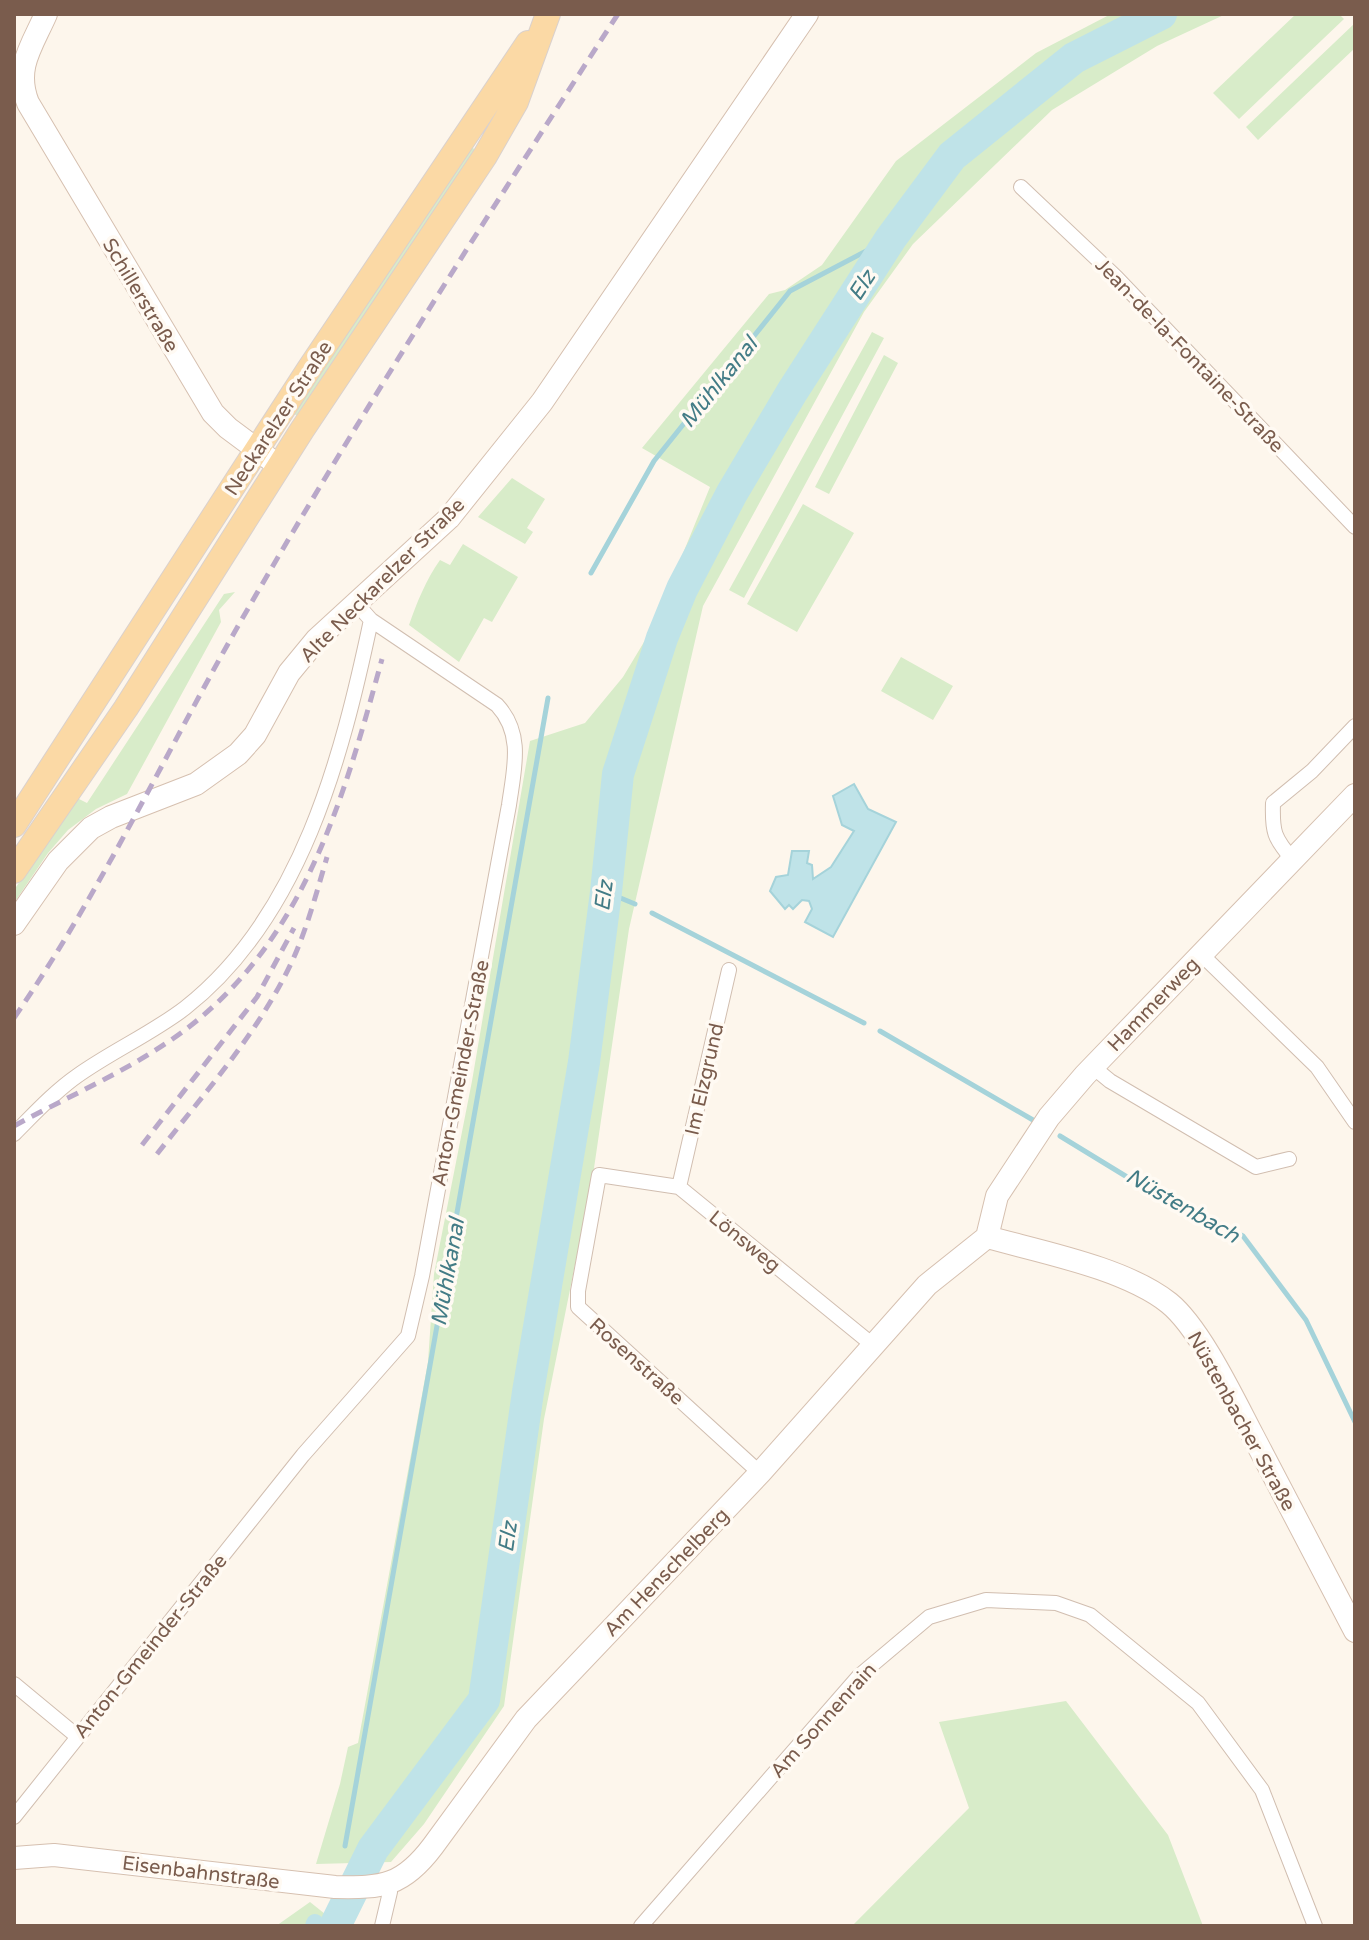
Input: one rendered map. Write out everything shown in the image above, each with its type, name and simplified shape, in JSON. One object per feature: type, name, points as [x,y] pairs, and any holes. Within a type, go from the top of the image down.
[{"type":"main road","name":"Neckarelzer Straße","points":[[18,814],[548,14]]},
{"type":"main road","points":[[14,871],[126,708],[279,466],[485,156],[516,102],[548,14]]},
{"type":"street","points":[[18,69],[46,14]]},
{"type":"street","name":"Alte Neckarelzer Straße","points":[[14,924],[58,861],[91,828],[111,817],[196,784],[238,754],[255,735],[289,673],[317,639],[449,518],[542,402],[807,14]]},
{"type":"street","name":"Schillerstraße","points":[[18,69],[22,89],[21,107],[213,413],[279,466]]},
{"type":"street","name":"Jean-de-la-Fontaine-Straße","points":[[1021,187],[1116,277],[1355,527]]},
{"type":"street","name":"Anton-Gmeinder-Straße","points":[[14,1817],[303,1455],[408,1336],[422,1276],[502,846],[516,750],[515,733],[508,717],[497,705],[371,620],[355,602]]},
{"type":"street","points":[[14,1134],[76,1076],[187,1006],[219,976],[265,920],[284,886],[318,809],[352,705],[371,620]]},
{"type":"street","points":[[1293,860],[1276,840],[1272,827],[1273,803],[1312,771],[1355,726]]},
{"type":"street","name":"Hammerweg","points":[[987,1237],[997,1196],[1049,1117],[1093,1067],[1355,795]]},
{"type":"street","points":[[18,814],[58,808]]},
{"type":"street","points":[[1201,954],[1317,1067],[1355,1122]]},
{"type":"street","name":"Im Elzgrund","points":[[679,1187],[729,970]]},
{"type":"street","points":[[1093,1067],[1110,1081],[1256,1167],[1289,1159]]},
{"type":"street","name":"Rosenstraße","points":[[679,1187],[599,1175],[578,1291],[578,1307],[760,1473]]},
{"type":"street","name":"Lönsweg","points":[[679,1187],[874,1346]]},
{"type":"street","name":"Am Henschelberg","points":[[379,1885],[406,1876],[418,1865],[526,1719],[760,1473],[927,1285],[987,1237]]},
{"type":"street","name":"Nüstenbacher Straße","points":[[987,1237],[1137,1283],[1170,1304],[1191,1329],[1231,1394],[1355,1631]]},
{"type":"street","name":"Am Sonnenrain","points":[[641,1926],[859,1676],[929,1617],[986,1600],[1056,1603],[1090,1615],[1198,1703],[1262,1790],[1315,1926]]},
{"type":"street","points":[[14,1684],[78,1737]]},
{"type":"street","name":"Eisenbahnstraße","points":[[14,1858],[54,1855],[335,1887],[379,1885]]},
{"type":"street","points":[[379,1885],[390,1892],[382,1926]]},
{"type":"green space","points":[[1111,14],[1226,14],[1157,46],[1052,110],[913,244],[864,312],[703,606],[629,929],[593,1175],[544,1419],[504,1706],[424,1824],[391,1862],[316,1864],[348,1747],[358,1743],[428,1362],[434,1274],[472,1081],[530,741],[585,723],[623,677],[653,627],[710,487],[642,448],[769,294],[785,290],[822,265],[896,161],[1036,53]]},
{"type":"green space","points":[[1296,14],[1339,14],[1344,19],[1239,119],[1213,93]]},
{"type":"green space","points":[[1355,23],[1355,48],[1258,140],[1246,127]]},
{"type":"green space","points":[[472,148],[475,149],[299,417],[291,412]]},
{"type":"green space","points":[[872,332],[884,338],[744,598],[729,590]]},
{"type":"green space","points":[[884,355],[898,363],[829,494],[815,487]]},
{"type":"green space","points":[[512,478],[545,499],[527,528],[533,532],[525,544],[478,517]]},
{"type":"green space","points":[[803,504],[854,533],[797,632],[747,604]]},
{"type":"green space","points":[[463,544],[518,577],[492,622],[484,618],[459,662],[409,625],[422,591],[440,560],[450,565]]},
{"type":"green space","points":[[235,592],[219,610],[221,622],[127,794],[96,809],[68,830],[48,853],[14,903],[14,890],[77,798],[87,803],[224,594]]},
{"type":"green space","points":[[901,657],[953,686],[933,720],[881,691]]},
{"type":"green space","points":[[1066,1701],[1168,1835],[1203,1926],[852,1926],[969,1808],[939,1722]]},
{"type":"green space","points":[[310,1902],[340,1926],[276,1926]]},
{"type":"water","points":[[854,784],[868,809],[896,822],[833,937],[805,922],[812,909],[809,901],[802,900],[793,909],[789,905],[785,909],[770,891],[776,877],[788,875],[792,851],[809,851],[807,863],[812,865],[813,879],[831,867],[854,831],[842,825],[833,796]]},
{"type":"waterway","name":"Elz","points":[[335,1926],[373,1849],[484,1700],[528,1392],[584,1062],[618,774],[662,638],[682,589],[732,493],[792,392],[891,238],[952,156],[1074,58],[1161,14]]},
{"type":"waterway","name":"Mühlkanal","points":[[591,573],[654,461],[790,291],[891,238]]},
{"type":"waterway","name":"Mühlkanal","points":[[345,1846],[548,698]]},
{"type":"waterway","name":"Nüstenbach","points":[[606,892],[635,904]]},
{"type":"waterway","name":"Nüstenbach","points":[[652,913],[864,1023]]},
{"type":"waterway","name":"Nüstenbach","points":[[880,1031],[1033,1120]]},
{"type":"waterway","name":"Nüstenbach","points":[[1060,1136],[1132,1180],[1243,1236],[1306,1320],[1355,1422]]},
{"type":"railway","points":[[14,1018],[76,921],[242,619],[332,466],[618,14]]},
{"type":"railway","points":[[14,1126],[111,1076],[168,1042],[214,1006],[252,965],[284,920],[310,872],[332,821],[382,659]]},
{"type":"railway","points":[[157,1154],[232,1059],[281,984],[304,933],[327,857]]},
{"type":"railway","points":[[142,1145],[257,997],[294,928]]}]
